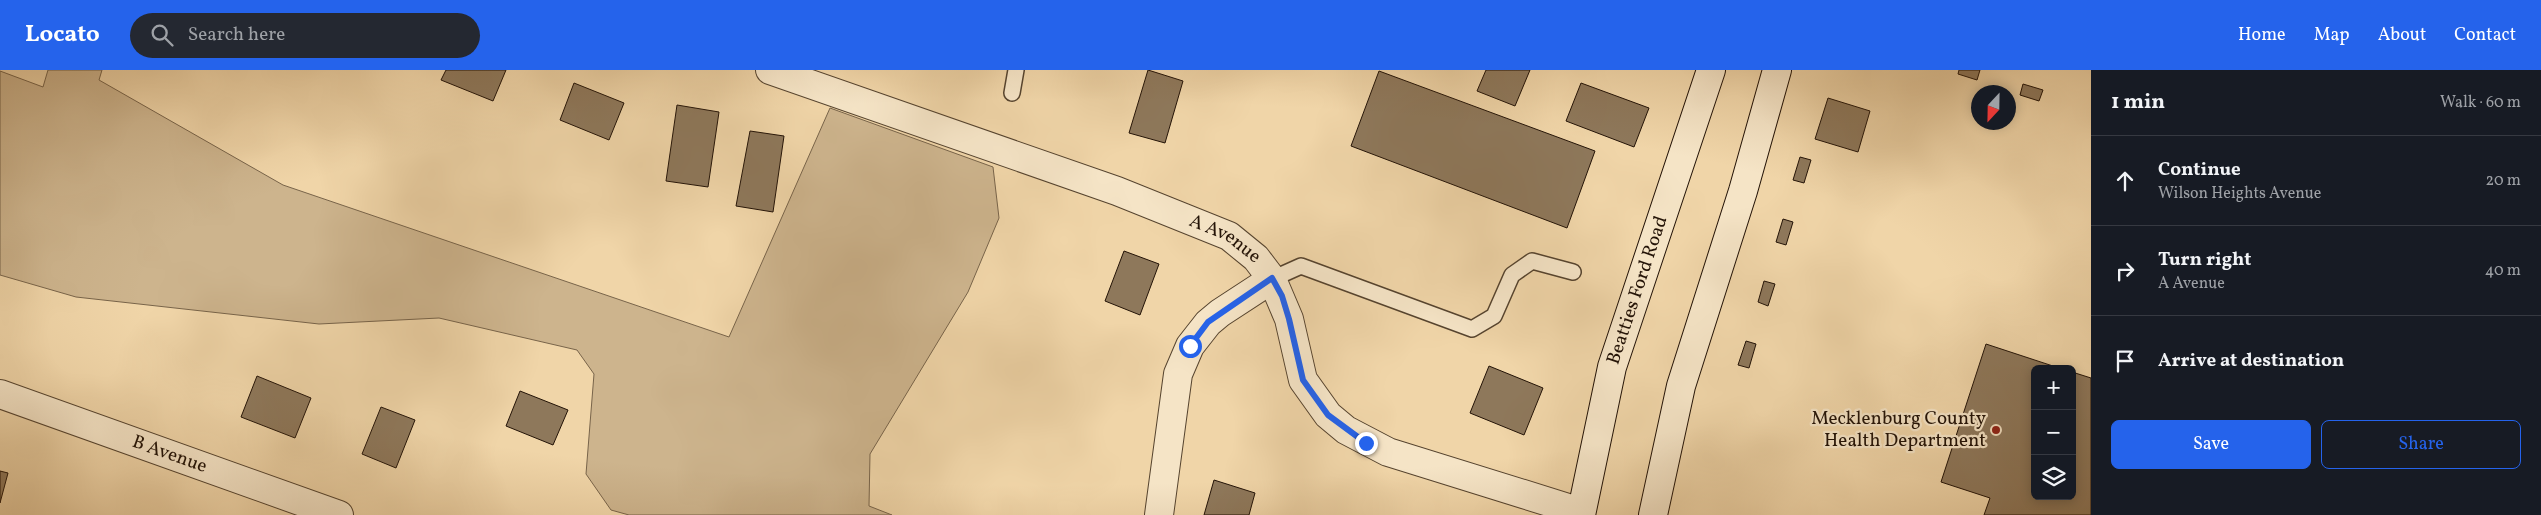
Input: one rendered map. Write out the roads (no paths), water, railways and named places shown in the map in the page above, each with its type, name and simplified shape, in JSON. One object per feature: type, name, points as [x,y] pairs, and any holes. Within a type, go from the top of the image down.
[{"type":"street","name":"A Avenue","points":[[770,70],[1116,191],[1229,236],[1256,258],[1272,278],[1282,296],[1289,319],[1303,380],[1328,415],[1346,430],[1388,452],[1583,514]]},
{"type":"street","name":"Beatties Ford Road","points":[[1583,514],[1612,368],[1711,70]]},
{"type":"street","points":[[1653,515],[1681,386],[1743,191],[1777,70]]},
{"type":"street","points":[[1159,515],[1178,374],[1190,346],[1208,322],[1272,278]]},
{"type":"street","name":"B Avenue","points":[[0,394],[339,515]]},
{"type":"lane","points":[[1012,94],[1016,70]]},
{"type":"lane","points":[[1272,278],[1301,266],[1472,329],[1494,316],[1512,275],[1532,261],[1574,272]]},
{"type":"place","name":"Mecklenburg County Health Department","points":[[1996,430]]}]
